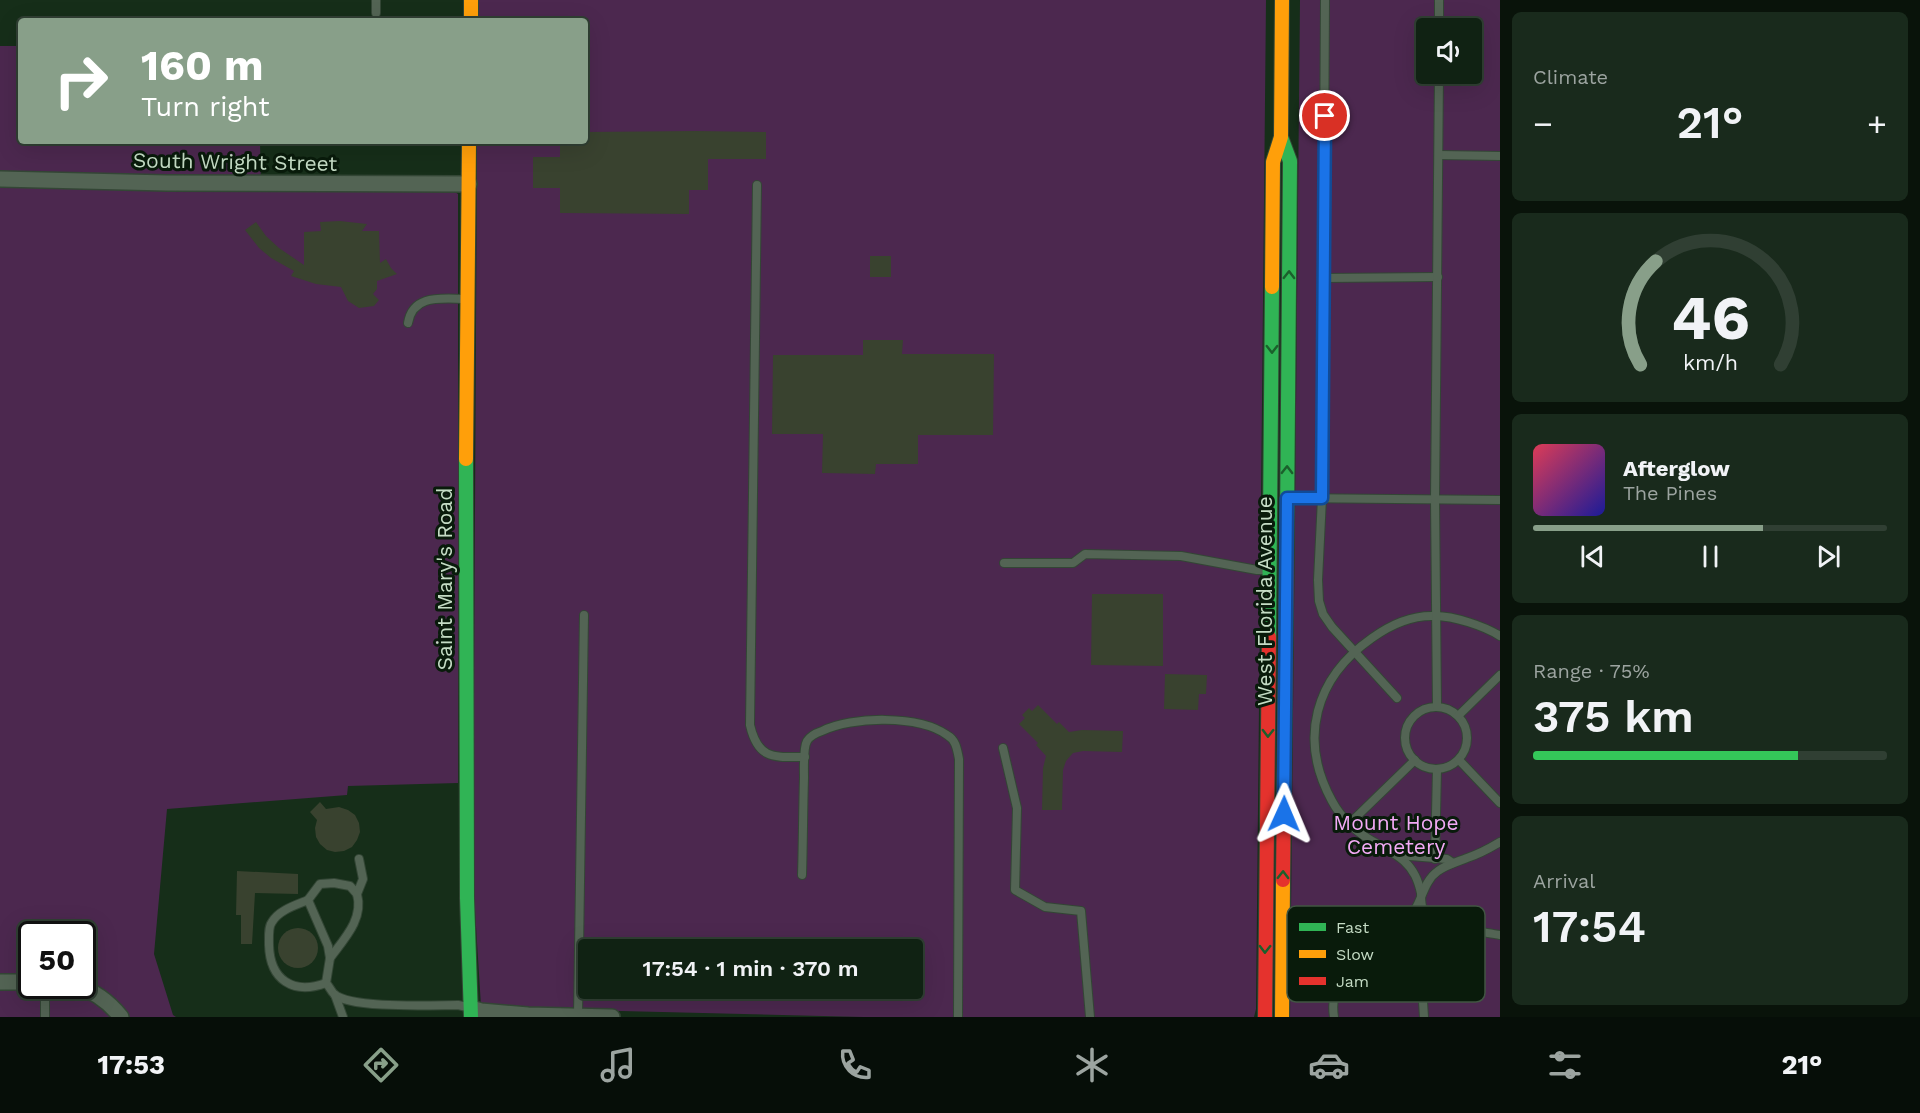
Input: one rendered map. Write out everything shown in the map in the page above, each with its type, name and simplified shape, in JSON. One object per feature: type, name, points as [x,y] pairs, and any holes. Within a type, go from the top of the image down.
[{"type":"main road","points":[[471,0],[471,18]]},
{"type":"main road","points":[[1281,136],[1282,0]]},
{"type":"main road","name":"West Florida Avenue","points":[[1281,136],[1290,161],[1282,1017]]},
{"type":"main road","name":"West Florida Avenue","points":[[1265,1017],[1273,162],[1281,136]]},
{"type":"main road","name":"Saint Mary's Road","points":[[469,144],[466,898],[471,1013]]},
{"type":"street","name":"South Wright Street","points":[[0,179],[179,183],[469,184]]},
{"type":"street","points":[[0,982],[18,982]]},
{"type":"street","points":[[96,995],[106,1001],[121,1017]]},
{"type":"street","points":[[471,1013],[481,1011],[528,1015],[612,1017]]},
{"type":"lane","points":[[376,0],[376,13]]},
{"type":"lane","points":[[1325,0],[1322,498],[1319,601],[1327,621],[1397,698]]},
{"type":"lane","points":[[1439,0],[1439,18]]},
{"type":"lane","points":[[1437,707],[1435,500],[1439,84]]},
{"type":"lane","points":[[1439,155],[1500,156]]},
{"type":"lane","points":[[757,185],[750,725],[753,740],[763,752],[780,757],[805,757]]},
{"type":"lane","points":[[1324,278],[1438,277]]},
{"type":"lane","points":[[408,323],[409,315],[418,304],[430,299],[468,299]]},
{"type":"lane","points":[[1287,498],[1500,500]]},
{"type":"lane","points":[[1004,564],[1073,563],[1085,554],[1181,556],[1257,570],[1287,570]]},
{"type":"lane","points":[[578,1016],[584,615]]},
{"type":"lane","points":[[1422,906],[1414,873],[1398,855],[1371,841],[1350,824],[1332,800],[1322,779],[1314,748],[1318,712],[1325,690],[1353,652],[1400,622],[1436,616],[1478,626],[1500,636]]},
{"type":"lane","points":[[1458,716],[1500,675]]},
{"type":"lane","points":[[1437,707],[1446,708],[1463,721],[1467,731],[1467,741],[1465,751],[1459,760],[1450,766],[1430,769],[1420,765],[1407,750],[1406,730],[1410,720],[1417,713],[1426,708],[1437,707]]},
{"type":"lane","points":[[802,875],[806,742],[813,735],[829,727],[853,721],[879,720],[930,727],[949,735],[957,745],[959,759],[958,1017]]},
{"type":"lane","points":[[1003,748],[1017,808],[1015,890],[1045,907],[1082,911],[1090,1017]]},
{"type":"lane","points":[[1350,824],[1414,760]]},
{"type":"lane","points":[[1459,760],[1500,803]]},
{"type":"lane","points":[[1435,859],[1437,769]]},
{"type":"lane","points":[[1416,906],[1437,872],[1500,842]]},
{"type":"lane","points":[[1398,855],[1447,859],[1453,863]]},
{"type":"lane","points":[[357,894],[363,879],[359,859]]},
{"type":"lane","points":[[326,983],[316,987],[301,988],[281,980],[269,955],[268,936],[271,922],[286,909],[308,900],[320,884],[334,883],[350,886],[357,894],[359,903],[358,915],[330,958]]},
{"type":"lane","points":[[308,900],[328,945],[330,958],[326,983],[335,995],[343,1017]]},
{"type":"lane","points":[[1485,932],[1500,935]]},
{"type":"lane","points":[[335,995],[349,1001],[368,1003],[458,1005],[471,1013]]},
{"type":"lane","points":[[45,999],[45,1017]]},
{"type":"lane","points":[[1333,1002],[1334,1017]]},
{"type":"lane","points":[[1423,1002],[1424,1017]]},
{"type":"green space","points":[[478,0],[1266,0],[1256,1009],[1254,1017],[863,1017],[481,1006],[473,878],[477,144],[588,144],[588,18],[478,18]]},
{"type":"green space","name":"Mount Hope Cemetery","points":[[1300,0],[1500,0],[1500,1017],[1290,1017],[1290,1002],[1485,1002],[1485,906],[1291,906]]},
{"type":"green space","points":[[0,46],[18,46],[18,144],[260,144],[261,190],[452,190],[458,194],[458,783],[348,786],[347,795],[167,809],[154,954],[173,1015],[176,1017],[0,1017]]},
{"type":"building","points":[[588,132],[766,132],[766,159],[708,159],[708,190],[689,190],[689,214],[560,213],[560,188],[533,188],[533,157],[560,157],[560,144],[588,144]]},
{"type":"building","points":[[340,221],[367,224],[362,231],[379,231],[380,263],[386,259],[397,274],[377,281],[377,289],[373,294],[379,300],[374,306],[359,308],[348,301],[341,287],[316,284],[291,276],[294,271],[259,248],[245,230],[256,222],[279,248],[304,265],[304,232],[321,231],[320,222]]},
{"type":"building","points":[[870,256],[891,256],[891,277],[870,277]]},
{"type":"building","points":[[863,340],[903,340],[902,354],[994,354],[993,435],[918,435],[918,464],[876,464],[875,474],[822,473],[823,434],[772,434],[773,355],[863,355]]},
{"type":"building","points":[[1092,594],[1163,594],[1163,666],[1091,665]]},
{"type":"building","points":[[1165,674],[1207,675],[1206,694],[1199,694],[1198,710],[1164,709]]},
{"type":"building","points":[[1038,705],[1057,724],[1059,722],[1069,732],[1123,731],[1122,752],[1083,751],[1073,753],[1066,761],[1063,770],[1062,810],[1042,810],[1043,768],[1046,756],[1036,745],[1038,743],[1019,724],[1025,718],[1022,715],[1029,708],[1032,711]]},
{"type":"building","points":[[320,802],[326,809],[339,807],[355,815],[360,832],[352,847],[335,852],[327,850],[320,844],[316,837],[317,820],[310,812]]},
{"type":"building","points":[[237,871],[298,874],[298,894],[255,893],[252,944],[241,944],[241,915],[236,915]]},
{"type":"building","points":[[298,928],[306,929],[312,934],[317,940],[317,956],[312,962],[306,967],[298,968],[290,967],[284,962],[279,956],[278,948],[279,940],[284,934],[290,929]]},
{"type":"traffic: fast","points":[[1281,137],[1290,161],[1287,524]]},
{"type":"traffic: fast","points":[[1269,637],[1272,287]]},
{"type":"traffic: fast","points":[[466,459],[467,898],[471,1017]]},
{"type":"traffic: slow","points":[[471,0],[471,18]]},
{"type":"traffic: slow","points":[[1272,287],[1273,162],[1281,137],[1282,0]]},
{"type":"traffic: slow","points":[[466,459],[469,144]]},
{"type":"traffic: slow","points":[[1282,1017],[1283,880]]},
{"type":"traffic: jam","points":[[1283,880],[1287,524]]},
{"type":"traffic: jam","points":[[1265,1017],[1269,637]]},
{"type":"route","points":[[1284,814],[1287,498],[1322,498],[1325,116]]}]
